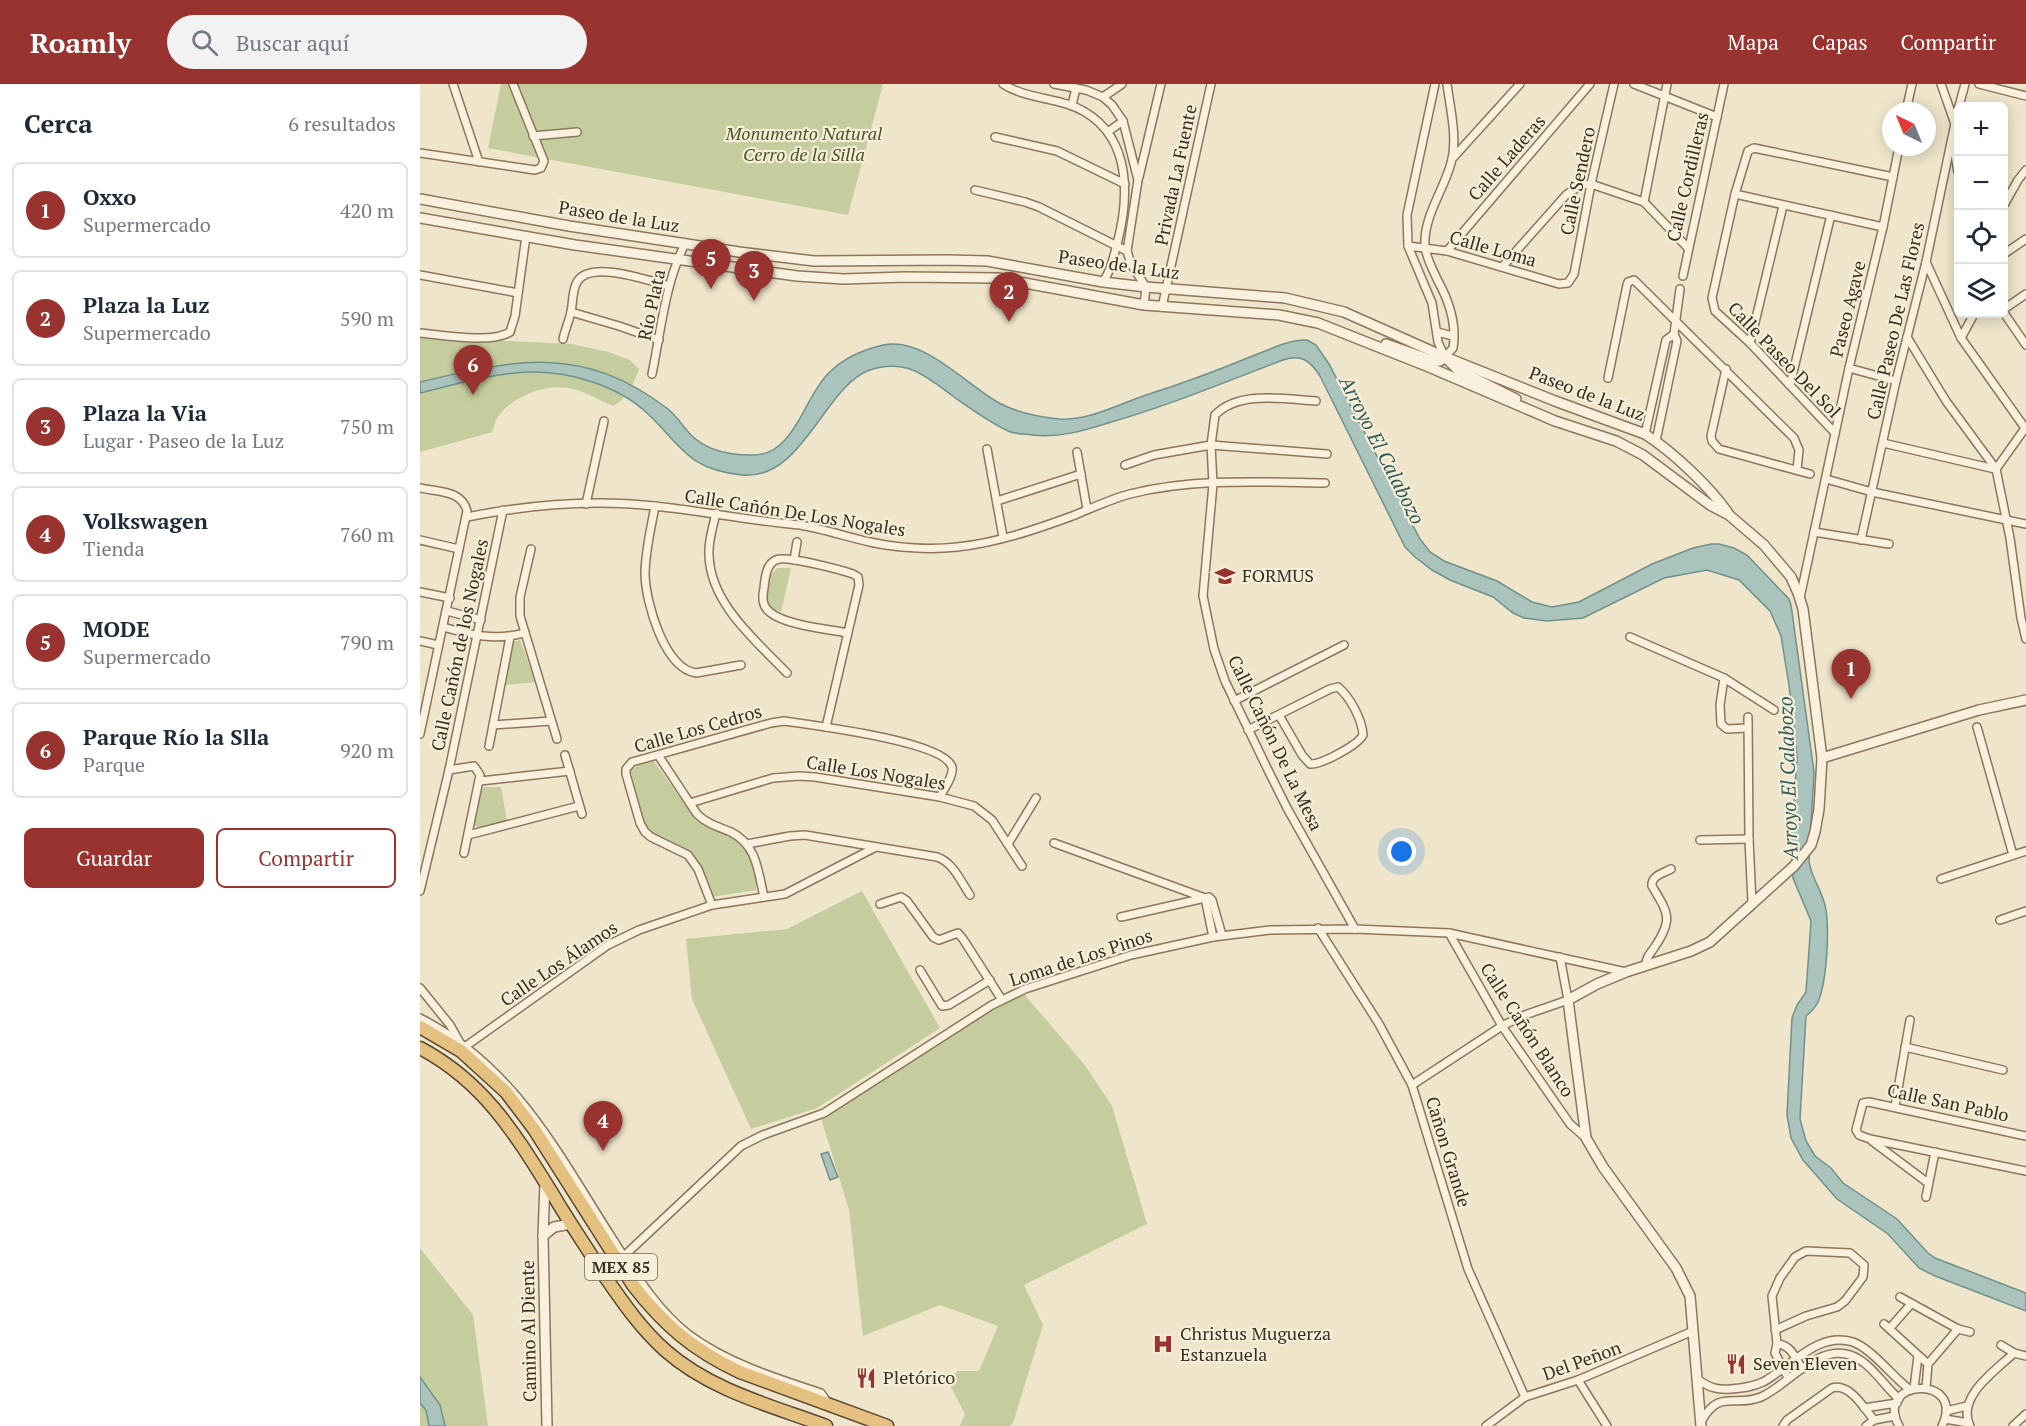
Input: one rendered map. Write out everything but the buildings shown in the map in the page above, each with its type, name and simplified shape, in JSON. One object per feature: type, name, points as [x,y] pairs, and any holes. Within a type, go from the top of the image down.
[{"type":"highway","name":"MEX 85","points":[[424,1024],[460,1051],[506,1092],[534,1128],[633,1285],[668,1326],[701,1351],[740,1372],[887,1426]]},
{"type":"highway","name":"MEX 85","points":[[420,1048],[453,1070],[502,1116],[632,1315],[667,1352],[706,1378],[826,1426]]},
{"type":"street","points":[[453,84],[478,162]]},
{"type":"street","points":[[420,153],[535,170],[541,168],[544,161],[513,84]]},
{"type":"street","points":[[1004,84],[1027,93],[1072,105],[1093,117],[1108,131],[1119,158],[1125,184],[1125,210],[1112,267],[1103,282]]},
{"type":"street","points":[[1054,84],[1076,88],[1103,98],[1112,105],[1124,121],[1138,180]]},
{"type":"street","points":[[1103,98],[1122,84]]},
{"type":"street","points":[[1144,305],[1146,287],[1131,264],[1127,251],[1138,180],[1161,84]]},
{"type":"street","name":"Privada La Fuente","points":[[1162,307],[1211,84]]},
{"type":"street","points":[[1373,344],[1398,347],[1434,361],[1440,361],[1444,357],[1453,348],[1452,319],[1425,247],[1428,223],[1445,183],[1452,159],[1452,120],[1445,84],[1435,87],[1407,215],[1408,246],[1432,303],[1440,348],[1444,357],[1458,370],[1503,392],[1530,410]]},
{"type":"street","points":[[1452,159],[1520,84]]},
{"type":"street","name":"Calle Laderas","points":[[1447,251],[1590,84]]},
{"type":"street","name":"Calle Sendero","points":[[1568,283],[1574,274],[1591,184],[1614,84]]},
{"type":"street","points":[[1634,84],[1717,117]]},
{"type":"street","points":[[1644,202],[1667,84]]},
{"type":"street","name":"Calle Cordilleras","points":[[1683,276],[1724,84]]},
{"type":"street","points":[[1908,102],[1912,84]]},
{"type":"street","points":[[1941,84],[1954,121]]},
{"type":"street","name":"Calle Paseo De Las Flores","points":[[1960,102],[1965,84]]},
{"type":"street","points":[[1979,84],[2026,96]]},
{"type":"street","points":[[1072,105],[1076,88]]},
{"type":"street","points":[[1108,131],[1124,121]]},
{"type":"street","name":"Calle Paseo De Las Flores","points":[[1861,540],[1896,381],[1926,262],[1954,130]]},
{"type":"street","points":[[533,136],[577,132]]},
{"type":"street","points":[[995,137],[1057,151],[1125,184]]},
{"type":"street","points":[[1952,141],[1955,156]]},
{"type":"street","points":[[1883,227],[1735,194],[1745,158],[1750,149],[1761,149],[1893,177]]},
{"type":"street","name":"Paseo Agave","points":[[1800,598],[1834,432],[1883,227],[1897,156]]},
{"type":"street","points":[[2008,198],[2026,170]]},
{"type":"street","points":[[1503,266],[1571,190],[1581,185],[1591,184],[1644,202],[1688,248]]},
{"type":"street","points":[[975,190],[1039,207],[1127,251]]},
{"type":"street","name":"Calle Paseo Del Sol","points":[[1735,194],[1712,298],[1713,308],[1750,343],[1834,432]]},
{"type":"street","name":"Paseo de la Luz","points":[[420,199],[569,226],[739,252],[825,262],[987,261],[1103,282],[1295,300],[1344,312],[1444,357],[1645,434],[1656,441],[1716,497],[1729,515]]},
{"type":"street","points":[[1750,343],[1783,206]]},
{"type":"street","points":[[1790,385],[1830,215]]},
{"type":"street","name":"Paseo de la Luz","points":[[420,218],[735,269],[843,279],[998,278],[1144,305],[1279,315],[1318,323],[1580,430],[1629,447],[1656,463],[1710,505],[1729,515]]},
{"type":"street","points":[[420,333],[487,337],[504,336],[510,332],[526,236]]},
{"type":"street","points":[[2008,251],[2026,239]]},
{"type":"street","name":"Río Plata","points":[[652,374],[669,286],[677,259],[685,244]]},
{"type":"street","name":"Calle Loma","points":[[1408,246],[1447,251],[1559,284],[1568,283]]},
{"type":"street","points":[[735,269],[739,252]]},
{"type":"street","points":[[1926,262],[1961,338],[2026,428],[1996,469]]},
{"type":"street","points":[[562,339],[571,312],[577,282],[585,275],[598,272],[617,273],[669,286]]},
{"type":"street","points":[[420,275],[518,293]]},
{"type":"street","points":[[1060,289],[1063,276]]},
{"type":"street","points":[[1608,378],[1628,282],[1634,279],[1796,441],[1799,450],[1797,470]]},
{"type":"street","points":[[1656,441],[1677,341],[1674,334],[1680,289]]},
{"type":"street","points":[[2008,308],[2026,294]]},
{"type":"street","points":[[1259,314],[1261,296]]},
{"type":"street","points":[[1432,303],[1447,301]]},
{"type":"street","points":[[571,312],[659,340]]},
{"type":"street","points":[[2008,317],[2026,345]]},
{"type":"street","points":[[1961,338],[1972,318]]},
{"type":"street","points":[[1437,332],[1454,336]]},
{"type":"street","points":[[1645,434],[1666,340],[1674,334]]},
{"type":"street","points":[[1907,337],[1946,402],[1996,469],[2026,639]]},
{"type":"street","points":[[1849,368],[1896,381]]},
{"type":"street","points":[[1726,369],[1711,436],[1714,445],[1719,449],[1810,474]]},
{"type":"street","name":"Calle Cañón De La Mesa","points":[[1316,401],[1253,399],[1224,408],[1215,415],[1211,445],[1212,484],[1203,596],[1214,649],[1234,701],[1287,808],[1356,929]]},
{"type":"street","points":[[1650,414],[1661,418]]},
{"type":"street","points":[[586,504],[604,422]]},
{"type":"street","points":[[1883,443],[1996,469]]},
{"type":"street","points":[[1125,465],[1154,455],[1211,445],[1327,454]]},
{"type":"street","points":[[987,449],[1003,537]]},
{"type":"street","points":[[1077,452],[1088,509]]},
{"type":"street","points":[[997,501],[1081,474]]},
{"type":"street","points":[[1826,479],[1872,492],[2026,524]]},
{"type":"street","name":"Calle Cañón De Los Nogales","points":[[467,517],[503,510],[586,504],[655,506],[822,529],[871,542],[903,547],[954,548],[1034,530],[1101,502],[1155,489],[1212,484],[1325,483]]},
{"type":"street","points":[[420,488],[458,496],[466,506],[467,517],[420,734]]},
{"type":"street","points":[[655,506],[645,572],[647,595],[666,647],[690,672],[741,665]]},
{"type":"street","name":"Calle Cañón de los Nogales","points":[[420,891],[449,770],[503,510]]},
{"type":"street","points":[[716,513],[710,536],[709,553],[715,582],[728,608],[745,631],[787,674]]},
{"type":"street","points":[[1412,1085],[1502,1026],[1522,1016],[1568,1000],[1626,972],[1691,951],[1710,942],[1794,866],[1811,845],[1817,822],[1822,758],[1800,598],[1791,577],[1781,564],[1729,515]]},
{"type":"street","points":[[1814,532],[1889,544]]},
{"type":"street","points":[[420,540],[459,549]]},
{"type":"street","points":[[794,560],[797,542]]},
{"type":"street","points":[[531,549],[520,597],[520,616],[557,739]]},
{"type":"street","points":[[826,727],[859,585],[858,577],[847,572],[794,560],[776,560],[767,569],[762,597],[766,609],[781,619],[847,633]]},
{"type":"street","points":[[420,592],[450,598]]},
{"type":"street","points":[[447,611],[481,620]]},
{"type":"street","points":[[443,627],[477,637],[510,637],[524,633]]},
{"type":"street","points":[[489,746],[510,637]]},
{"type":"street","points":[[1630,637],[1724,678],[1774,710]]},
{"type":"street","points":[[420,641],[438,645]]},
{"type":"street","points":[[1234,701],[1344,645]]},
{"type":"street","points":[[1724,678],[1720,705],[1722,726],[1727,729],[1748,728]]},
{"type":"street","points":[[1248,730],[1338,687],[1347,696],[1361,724],[1363,735],[1357,742],[1319,763],[1310,764],[1302,756],[1280,715]]},
{"type":"street","points":[[420,693],[428,694]]},
{"type":"street","points":[[1822,758],[1979,710],[2026,700]]},
{"type":"street","points":[[1748,717],[1752,903]]},
{"type":"street","points":[[493,725],[551,721]]},
{"type":"street","name":"Calle Los Cedros","points":[[712,905],[698,869],[688,855],[645,832],[640,823],[626,769],[632,762],[784,721],[911,744],[945,759],[952,767],[952,773],[940,797]]},
{"type":"street","points":[[1977,727],[2013,855]]},
{"type":"street","points":[[565,755],[582,814]]},
{"type":"street","points":[[658,755],[704,820],[732,833],[747,844],[756,860],[764,897]]},
{"type":"street","points":[[449,770],[476,767],[479,772],[480,781],[465,853]]},
{"type":"street","points":[[480,781],[570,771]]},
{"type":"street","name":"Calle Los Nogales","points":[[690,803],[773,778],[787,776],[815,777],[940,797],[974,806],[984,812],[1022,866]]},
{"type":"street","points":[[1008,844],[1036,798]]},
{"type":"street","points":[[468,835],[579,806]]},
{"type":"street","points":[[747,844],[790,836],[805,836],[943,859],[970,895]]},
{"type":"street","points":[[1700,840],[1749,839]]},
{"type":"street","points":[[1054,843],[1205,898]]},
{"type":"street","name":"Calle Los Álamos","points":[[463,1045],[608,945],[639,930],[712,905],[785,894],[876,847]]},
{"type":"street","points":[[1941,879],[2026,851]]},
{"type":"street","points":[[1646,965],[1646,960],[1667,925],[1668,917],[1652,882],[1654,878],[1671,869]]},
{"type":"street","points":[[879,904],[901,897],[907,901],[933,937],[939,940],[958,933],[1002,1000]]},
{"type":"street","points":[[1121,917],[1209,897],[1212,900],[1222,935]]},
{"type":"street","points":[[1205,898],[1213,937]]},
{"type":"street","points":[[2000,920],[2026,911]]},
{"type":"street","name":"Cañon Grande","points":[[1318,928],[1378,1024],[1412,1085],[1468,1269],[1525,1397]]},
{"type":"street","name":"Loma de Los Pinos","points":[[624,1256],[741,1146],[757,1137],[824,1113],[1002,1000],[1025,989],[1131,955],[1250,931],[1356,929],[1449,933],[1626,972]]},
{"type":"street","name":"Calle Cañón Blanco","points":[[1449,933],[1502,1026],[1570,1124],[1586,1138]]},
{"type":"street","points":[[1560,957],[1574,1037],[1586,1138],[1603,1167],[1686,1285],[1690,1296],[1701,1424]]},
{"type":"street","points":[[920,970],[942,1006],[949,1005],[990,980]]},
{"type":"street","points":[[420,987],[463,1045]]},
{"type":"street","points":[[424,1024],[438,1010]]},
{"type":"street","points":[[420,1018],[424,1024],[463,1045],[482,1059],[523,1102],[624,1256],[661,1307],[688,1333],[719,1354],[739,1364],[821,1393],[830,1405]]},
{"type":"street","points":[[1895,1106],[1910,1020]]},
{"type":"street","points":[[1905,1047],[2003,1070]]},
{"type":"street","name":"Calle San Pablo","points":[[1870,1139],[1859,1135],[1856,1130],[1863,1103],[1869,1102],[2026,1136]]},
{"type":"street","points":[[1870,1139],[2026,1171]]},
{"type":"street","points":[[1870,1139],[1928,1183]]},
{"type":"street","points":[[1926,1197],[1935,1152]]},
{"type":"street","name":"Camino Al Diente","points":[[545,1183],[543,1236],[547,1426]]},
{"type":"street","name":"Camino Al Diente","points":[[543,1236],[554,1227],[571,1224]]},
{"type":"street","points":[[1774,1330],[1806,1316],[1837,1307],[1845,1301],[1863,1277],[1864,1265],[1853,1254],[1806,1251],[1799,1254],[1780,1278],[1772,1296],[1774,1330],[1777,1344],[1775,1353],[1788,1378]]},
{"type":"street","points":[[1900,1298],[1958,1329],[1970,1332]]},
{"type":"street","points":[[1911,1304],[1887,1326],[1928,1364]]},
{"type":"street","points":[[1926,1388],[1928,1364],[1958,1329]]},
{"type":"street","name":"Del Peñon","points":[[1486,1426],[1525,1397],[1578,1380],[1693,1331]]},
{"type":"street","points":[[1697,1379],[1712,1389],[1743,1389],[1764,1381],[1824,1342],[1841,1340],[1868,1350],[1893,1376],[1912,1389]]},
{"type":"street","points":[[1777,1344],[1785,1345],[1802,1369]]},
{"type":"street","points":[[2001,1345],[2014,1353],[2026,1356]]},
{"type":"street","points":[[1701,1424],[1706,1412],[1714,1404],[1756,1399],[1768,1394],[1788,1378],[1827,1355],[1845,1353],[1854,1356],[1872,1371],[1898,1401]]},
{"type":"street","points":[[1944,1419],[1969,1425],[1967,1406],[1973,1393],[2014,1353]]},
{"type":"street","points":[[1912,1389],[1918,1356]]},
{"type":"street","points":[[1578,1380],[1607,1426]]},
{"type":"street","points":[[1783,1426],[1787,1420],[1832,1388],[1839,1386],[1848,1390],[1874,1420]]},
{"type":"street","points":[[1864,1408],[1898,1401],[1912,1389],[1926,1388],[1938,1394],[1944,1405],[1944,1419]]},
{"type":"street","points":[[1898,1401],[1895,1416],[1899,1426]]},
{"type":"street","points":[[1944,1419],[1967,1406]]},
{"type":"street","points":[[2013,1426],[2026,1414]]},
{"type":"street","points":[[1866,1426],[1874,1420],[1895,1416]]},
{"type":"green space","name":"Monumento Natural Cerro de la Silla","points":[[501,84],[883,84],[848,215],[488,148]]},
{"type":"green space","points":[[420,337],[572,344],[608,352],[630,360],[639,369],[626,395],[613,406],[574,389],[559,387],[539,390],[519,398],[503,411],[497,418],[492,432],[420,452]]},
{"type":"green space","points":[[777,568],[791,568],[781,612],[771,608],[765,599],[770,576]]},
{"type":"green space","points":[[520,640],[535,682],[506,685],[513,642]]},
{"type":"green space","points":[[653,760],[696,820],[736,839],[749,852],[756,870],[756,890],[712,897],[702,868],[689,850],[650,833],[643,821],[630,769]]},
{"type":"green space","points":[[482,787],[501,787],[507,821],[480,828],[473,825]]},
{"type":"green space","points":[[862,891],[940,1028],[817,1108],[751,1129],[692,999],[686,939],[787,929]]},
{"type":"green space","points":[[1023,993],[1084,1064],[1112,1106],[1147,1224],[1024,1285],[1043,1325],[1013,1423],[1010,1426],[960,1426],[965,1414],[950,1385],[957,1371],[979,1371],[998,1326],[940,1305],[863,1336],[849,1210],[821,1118]]},
{"type":"green space","points":[[420,1248],[473,1315],[488,1426],[420,1426]]},
{"type":"water","points":[[1307,340],[1316,345],[1329,364],[1420,539],[1430,552],[1444,561],[1497,581],[1532,602],[1552,607],[1579,602],[1652,564],[1693,548],[1719,544],[1747,555],[1789,599],[1814,772],[1809,861],[1827,915],[1827,954],[1821,993],[1816,1006],[1806,1016],[1800,1119],[1806,1141],[1815,1156],[1831,1168],[1843,1183],[1897,1219],[1935,1258],[2026,1293],[2026,1311],[1919,1268],[1888,1234],[1837,1199],[1803,1160],[1791,1138],[1787,1115],[1792,1018],[1806,992],[1811,921],[1793,878],[1791,847],[1797,757],[1781,636],[1770,611],[1739,580],[1707,570],[1664,578],[1583,618],[1547,621],[1524,618],[1513,613],[1493,597],[1450,580],[1432,570],[1405,547],[1320,376],[1309,362],[1300,358],[1283,360],[1130,416],[1080,431],[1052,436],[1008,431],[916,372],[895,366],[883,367],[870,370],[854,379],[839,394],[797,449],[781,463],[763,473],[742,475],[709,468],[697,462],[635,403],[608,388],[577,377],[545,372],[503,374],[420,393],[420,382],[487,367],[548,362],[577,366],[607,374],[637,388],[668,409],[691,435],[704,445],[727,453],[751,455],[765,453],[777,447],[787,437],[796,426],[818,387],[838,365],[852,356],[883,345],[899,344],[930,355],[988,396],[1008,407],[1037,416],[1070,419],[1104,411],[1286,343]]},
{"type":"water","points":[[828,1152],[838,1177],[830,1180],[821,1154]]},
{"type":"water","points":[[420,1377],[440,1405],[445,1426],[429,1426],[426,1410],[420,1403]]},
{"type":"place","name":"MODE","points":[[711,289]]},
{"type":"place","name":"Plaza la Via","points":[[754,301]]},
{"type":"place","name":"Plaza la Luz","points":[[1009,322]]},
{"type":"place","name":"Parque Río la Slla","points":[[473,395]]},
{"type":"place","name":"FORMUS","points":[[1225,576]]},
{"type":"place","name":"Oxxo","points":[[1851,699]]},
{"type":"place","name":"Volkswagen","points":[[603,1151]]},
{"type":"place","name":"Christus Muguerza Estanzuela","points":[[1163,1344]]},
{"type":"place","name":"Seven Eleven","points":[[1736,1364]]},
{"type":"place","name":"Pletórico","points":[[866,1378]]},
{"type":"water label","name":"Arroyo El Calabozo","points":[[1382,450]]},
{"type":"water label","name":"Arroyo El Calabozo","points":[[1788,778]]}]
